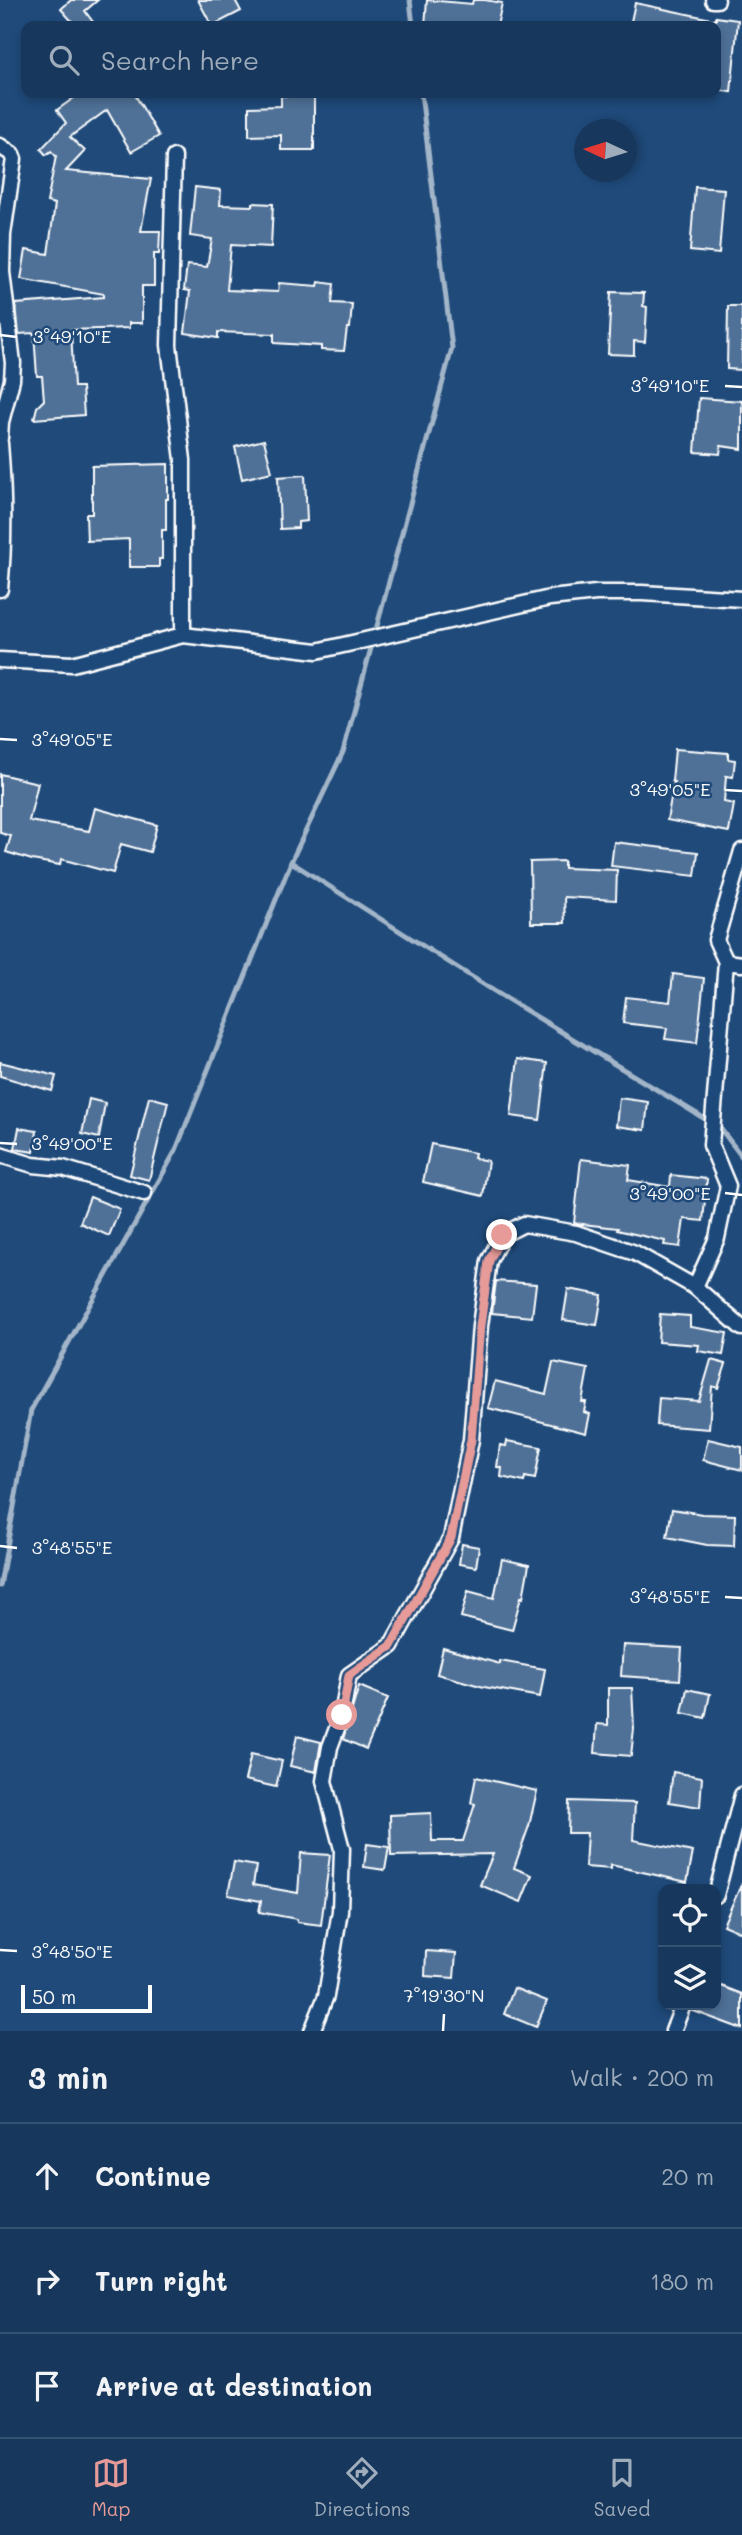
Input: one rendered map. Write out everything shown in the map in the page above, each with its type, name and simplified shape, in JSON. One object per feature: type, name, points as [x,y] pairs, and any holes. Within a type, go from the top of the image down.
[{"type":"street","points":[[0,146],[12,154],[14,159],[3,234],[4,335],[13,363],[12,380],[1,422],[4,540],[0,589]]},
{"type":"street","points":[[174,157],[169,345],[183,460],[183,635]]},
{"type":"street","points":[[0,660],[72,664],[183,635],[317,652],[550,598],[596,593],[642,593],[742,599]]},
{"type":"street","points":[[695,1287],[717,1238],[728,1186],[711,1145],[726,962],[716,940],[742,851]]},
{"type":"street","points":[[726,962],[742,964]]},
{"type":"street","points":[[0,1155],[33,1165],[63,1168],[144,1193]]},
{"type":"street","points":[[312,2031],[326,1996],[340,1910],[342,1849],[324,1781],[330,1747],[342,1715],[349,1675],[391,1646],[451,1538],[471,1440],[480,1326],[489,1261],[502,1235],[524,1224],[576,1233],[635,1253],[695,1287],[742,1328]]},
{"type":"street","points":[[719,1884],[742,1795]]},
{"type":"street","points":[[673,2031],[681,2010]]},
{"type":"building","points":[[71,0],[98,0],[85,11],[92,21],[72,21],[61,9]]},
{"type":"building","points":[[198,0],[235,0],[241,11],[222,21],[209,21]]},
{"type":"building","points":[[427,0],[472,4],[473,0],[485,0],[502,3],[498,21],[425,21]]},
{"type":"building","points":[[635,3],[716,20],[716,17],[738,20],[731,92],[721,91],[721,21],[631,21]]},
{"type":"building","points":[[74,98],[137,98],[159,136],[131,152],[107,110],[70,137],[85,151],[66,171],[151,179],[141,231],[160,231],[159,254],[154,254],[154,286],[142,286],[142,323],[129,323],[129,328],[71,330],[74,387],[82,387],[84,415],[34,419],[37,407],[44,400],[42,376],[37,376],[34,333],[19,334],[16,304],[104,297],[104,294],[21,279],[26,250],[48,254],[55,204],[47,202],[56,156],[51,151],[46,155],[41,149],[66,123],[57,110]]},
{"type":"building","points":[[281,98],[314,98],[314,150],[281,150],[281,135],[249,136],[249,107],[281,106]]},
{"type":"building","points":[[195,187],[221,190],[220,205],[273,204],[271,247],[231,245],[227,290],[278,292],[279,283],[318,286],[319,282],[334,284],[332,303],[352,304],[344,351],[321,350],[321,346],[274,343],[274,334],[218,332],[218,338],[185,333],[190,291],[184,290],[187,265],[207,267],[212,239],[190,236]]},
{"type":"building","points":[[695,187],[724,189],[719,254],[690,251]]},
{"type":"building","points":[[611,292],[644,293],[643,306],[647,307],[645,342],[634,341],[634,355],[608,354]]},
{"type":"building","points":[[728,306],[742,306],[742,370],[727,369]]},
{"type":"building","points":[[699,398],[742,401],[742,449],[721,446],[720,454],[695,452]]},
{"type":"building","points":[[264,440],[272,472],[242,479],[235,447]]},
{"type":"building","points":[[168,464],[166,530],[162,530],[162,559],[159,559],[159,567],[129,567],[129,539],[87,541],[86,514],[92,514],[92,466]]},
{"type":"building","points":[[305,475],[307,521],[298,522],[298,528],[280,529],[278,477]]},
{"type":"building","points":[[675,749],[728,753],[728,759],[735,760],[733,777],[726,776],[724,802],[734,804],[729,832],[667,820],[674,782]]},
{"type":"building","points":[[0,774],[38,783],[29,821],[89,831],[95,808],[157,825],[150,852],[121,844],[113,873],[61,859],[60,865],[6,852],[11,836],[0,833]]},
{"type":"building","points":[[614,842],[698,852],[695,876],[611,866]]},
{"type":"building","points":[[564,861],[564,868],[617,870],[616,900],[564,897],[565,923],[531,923],[530,862]]},
{"type":"building","points":[[673,974],[704,978],[697,1043],[665,1039],[667,1028],[623,1023],[626,997],[670,1002]]},
{"type":"building","points":[[518,1059],[547,1063],[540,1120],[511,1116]]},
{"type":"building","points":[[0,1062],[56,1076],[52,1091],[0,1076]]},
{"type":"building","points":[[149,1097],[168,1102],[149,1180],[130,1175]]},
{"type":"building","points":[[619,1098],[648,1102],[645,1130],[616,1126]]},
{"type":"building","points":[[89,1099],[105,1103],[99,1138],[82,1134]]},
{"type":"building","points":[[19,1128],[37,1131],[34,1152],[15,1149]]},
{"type":"building","points":[[431,1144],[475,1153],[474,1158],[488,1161],[483,1196],[423,1182]]},
{"type":"building","points":[[581,1159],[630,1165],[628,1180],[670,1187],[671,1175],[707,1179],[703,1221],[684,1219],[680,1247],[664,1245],[665,1241],[617,1230],[618,1228],[574,1223]]},
{"type":"building","points":[[90,1197],[120,1209],[109,1236],[80,1223]]},
{"type":"building","points":[[496,1281],[536,1284],[532,1317],[492,1313]]},
{"type":"building","points":[[568,1289],[602,1295],[597,1325],[563,1320]]},
{"type":"building","points":[[660,1314],[690,1316],[690,1327],[727,1333],[723,1355],[698,1351],[699,1345],[658,1342]]},
{"type":"building","points":[[711,1360],[726,1364],[718,1388],[712,1386],[709,1429],[657,1425],[659,1398],[699,1401]]},
{"type":"building","points":[[553,1362],[588,1369],[582,1402],[586,1402],[584,1412],[590,1414],[586,1433],[488,1408],[495,1381],[546,1394]]},
{"type":"building","points":[[708,1439],[742,1447],[742,1470],[703,1460]]},
{"type":"building","points":[[507,1441],[541,1447],[535,1479],[525,1477],[524,1482],[501,1477],[502,1468],[497,1467],[500,1445],[506,1446]]},
{"type":"building","points":[[672,1509],[702,1514],[735,1515],[734,1546],[707,1545],[667,1537]]},
{"type":"building","points":[[462,1544],[479,1547],[476,1567],[459,1564]]},
{"type":"building","points":[[502,1559],[529,1565],[523,1598],[521,1597],[512,1630],[461,1617],[468,1591],[494,1598]]},
{"type":"building","points":[[623,1645],[682,1648],[680,1680],[621,1676]]},
{"type":"building","points":[[443,1648],[500,1664],[500,1661],[545,1669],[540,1697],[484,1687],[437,1674]]},
{"type":"building","points":[[359,1686],[388,1698],[366,1749],[343,1739]]},
{"type":"building","points":[[608,1688],[632,1688],[634,1728],[631,1756],[595,1753],[597,1724],[608,1725]]},
{"type":"building","points":[[687,1689],[710,1694],[705,1718],[682,1713]]},
{"type":"building","points":[[297,1736],[321,1742],[316,1772],[290,1766]]},
{"type":"building","points":[[251,1754],[282,1761],[276,1787],[245,1780]]},
{"type":"building","points":[[673,1772],[702,1777],[700,1807],[669,1802]]},
{"type":"building","points":[[476,1777],[537,1791],[529,1826],[514,1868],[532,1875],[521,1902],[480,1885],[493,1854],[391,1856],[390,1815],[431,1813],[432,1841],[463,1841],[475,1804],[471,1803]]},
{"type":"building","points":[[569,1801],[635,1803],[633,1840],[693,1852],[687,1882],[611,1865],[611,1869],[585,1867],[587,1833],[568,1833]]},
{"type":"building","points":[[367,1844],[389,1847],[385,1870],[364,1867]]},
{"type":"building","points":[[301,1853],[330,1855],[321,1925],[259,1912],[261,1901],[228,1895],[234,1862],[256,1866],[253,1885],[298,1893]]},
{"type":"building","points":[[742,1883],[742,1933],[723,1925]]},
{"type":"building","points":[[426,1951],[456,1953],[454,1978],[425,1976]]},
{"type":"building","points":[[721,1986],[742,1994],[742,2029],[691,2010],[721,2010]]},
{"type":"building","points":[[514,1988],[547,2001],[536,2027],[504,2014]]},
{"type":"waterway","points":[[410,0],[412,21]]},
{"type":"waterway","points":[[0,1586],[31,1410],[176,1150],[291,862],[343,752],[452,348],[422,98]]},
{"type":"waterway","points":[[291,862],[494,991],[720,1128],[742,1157]]},
{"type":"route","points":[[342,1715],[349,1675],[391,1646],[451,1538],[471,1440],[480,1326],[489,1261],[502,1235]]}]
